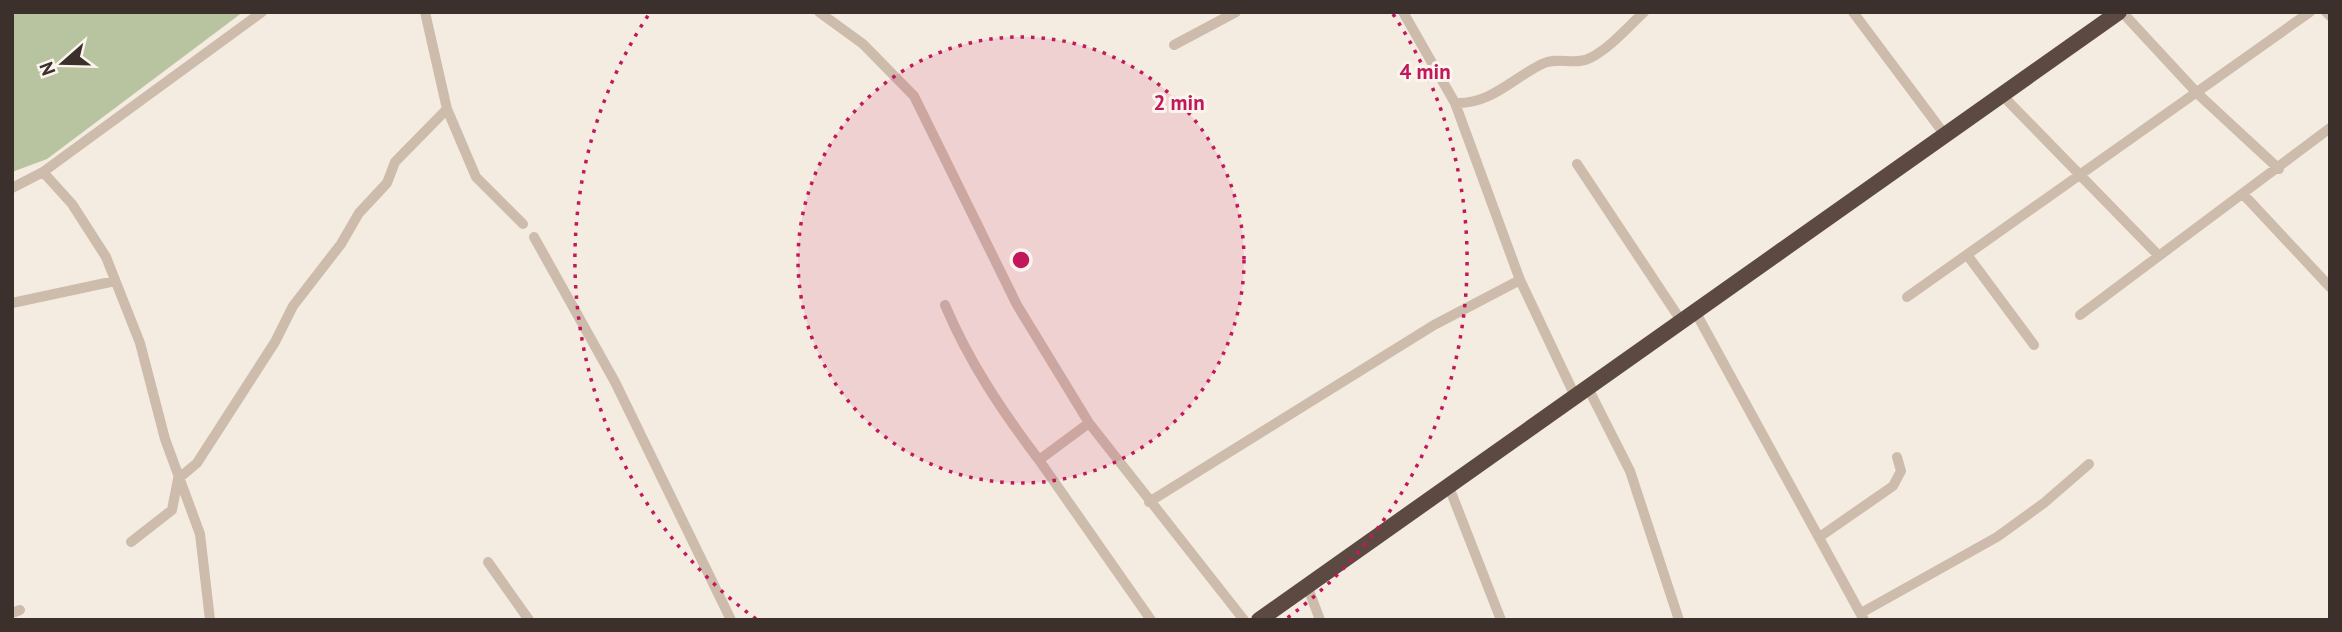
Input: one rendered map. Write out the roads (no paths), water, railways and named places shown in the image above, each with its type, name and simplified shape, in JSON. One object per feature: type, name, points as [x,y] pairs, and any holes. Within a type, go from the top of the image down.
[{"type":"highway","points":[[1259,620],[2120,12]]},
{"type":"street","points":[[12,188],[43,172],[262,12]]},
{"type":"street","points":[[425,12],[447,109],[476,177],[523,223]]},
{"type":"street","points":[[819,12],[863,44],[914,96],[1017,305],[1089,424],[1244,620]]},
{"type":"street","points":[[1174,45],[1236,12]]},
{"type":"street","points":[[1403,12],[1455,103],[1520,280],[1582,394],[1630,471],[1679,620]]},
{"type":"street","points":[[1455,103],[1477,101],[1516,82],[1544,63],[1564,59],[1578,62],[1591,58],[1644,12]]},
{"type":"street","points":[[1853,12],[1945,135]]},
{"type":"street","points":[[2120,12],[2198,94],[2278,169]]},
{"type":"street","points":[[1907,297],[2198,94],[2310,12]]},
{"type":"street","points":[[2326,12],[2330,16]]},
{"type":"street","points":[[2002,95],[2159,256]]},
{"type":"street","points":[[131,542],[172,510],[178,479],[197,463],[275,342],[293,306],[341,244],[359,213],[387,183],[395,162],[447,109]]},
{"type":"street","points":[[2080,315],[2330,128]]},
{"type":"street","points":[[1577,164],[1682,322]]},
{"type":"street","points":[[43,172],[72,204],[106,257],[140,343],[178,479],[200,534],[210,620]]},
{"type":"street","points":[[2243,194],[2330,287]]},
{"type":"street","points":[[534,237],[615,382],[731,620]]},
{"type":"street","points":[[1968,256],[2034,345]]},
{"type":"street","points":[[1149,502],[1434,325],[1520,280]]},
{"type":"street","points":[[12,303],[115,281]]},
{"type":"street","points":[[945,305],[960,341],[1003,413],[1151,620]]},
{"type":"street","points":[[1696,313],[1821,536],[1862,616],[1997,537],[2044,503],[2089,464]]},
{"type":"street","points":[[1039,460],[1089,424]]},
{"type":"street","points":[[1821,536],[1893,486],[1901,471],[1897,457]]},
{"type":"street","points":[[1449,487],[1501,620]]},
{"type":"street","points":[[488,562],[529,620]]},
{"type":"street","points":[[1308,587],[1320,620]]}]
